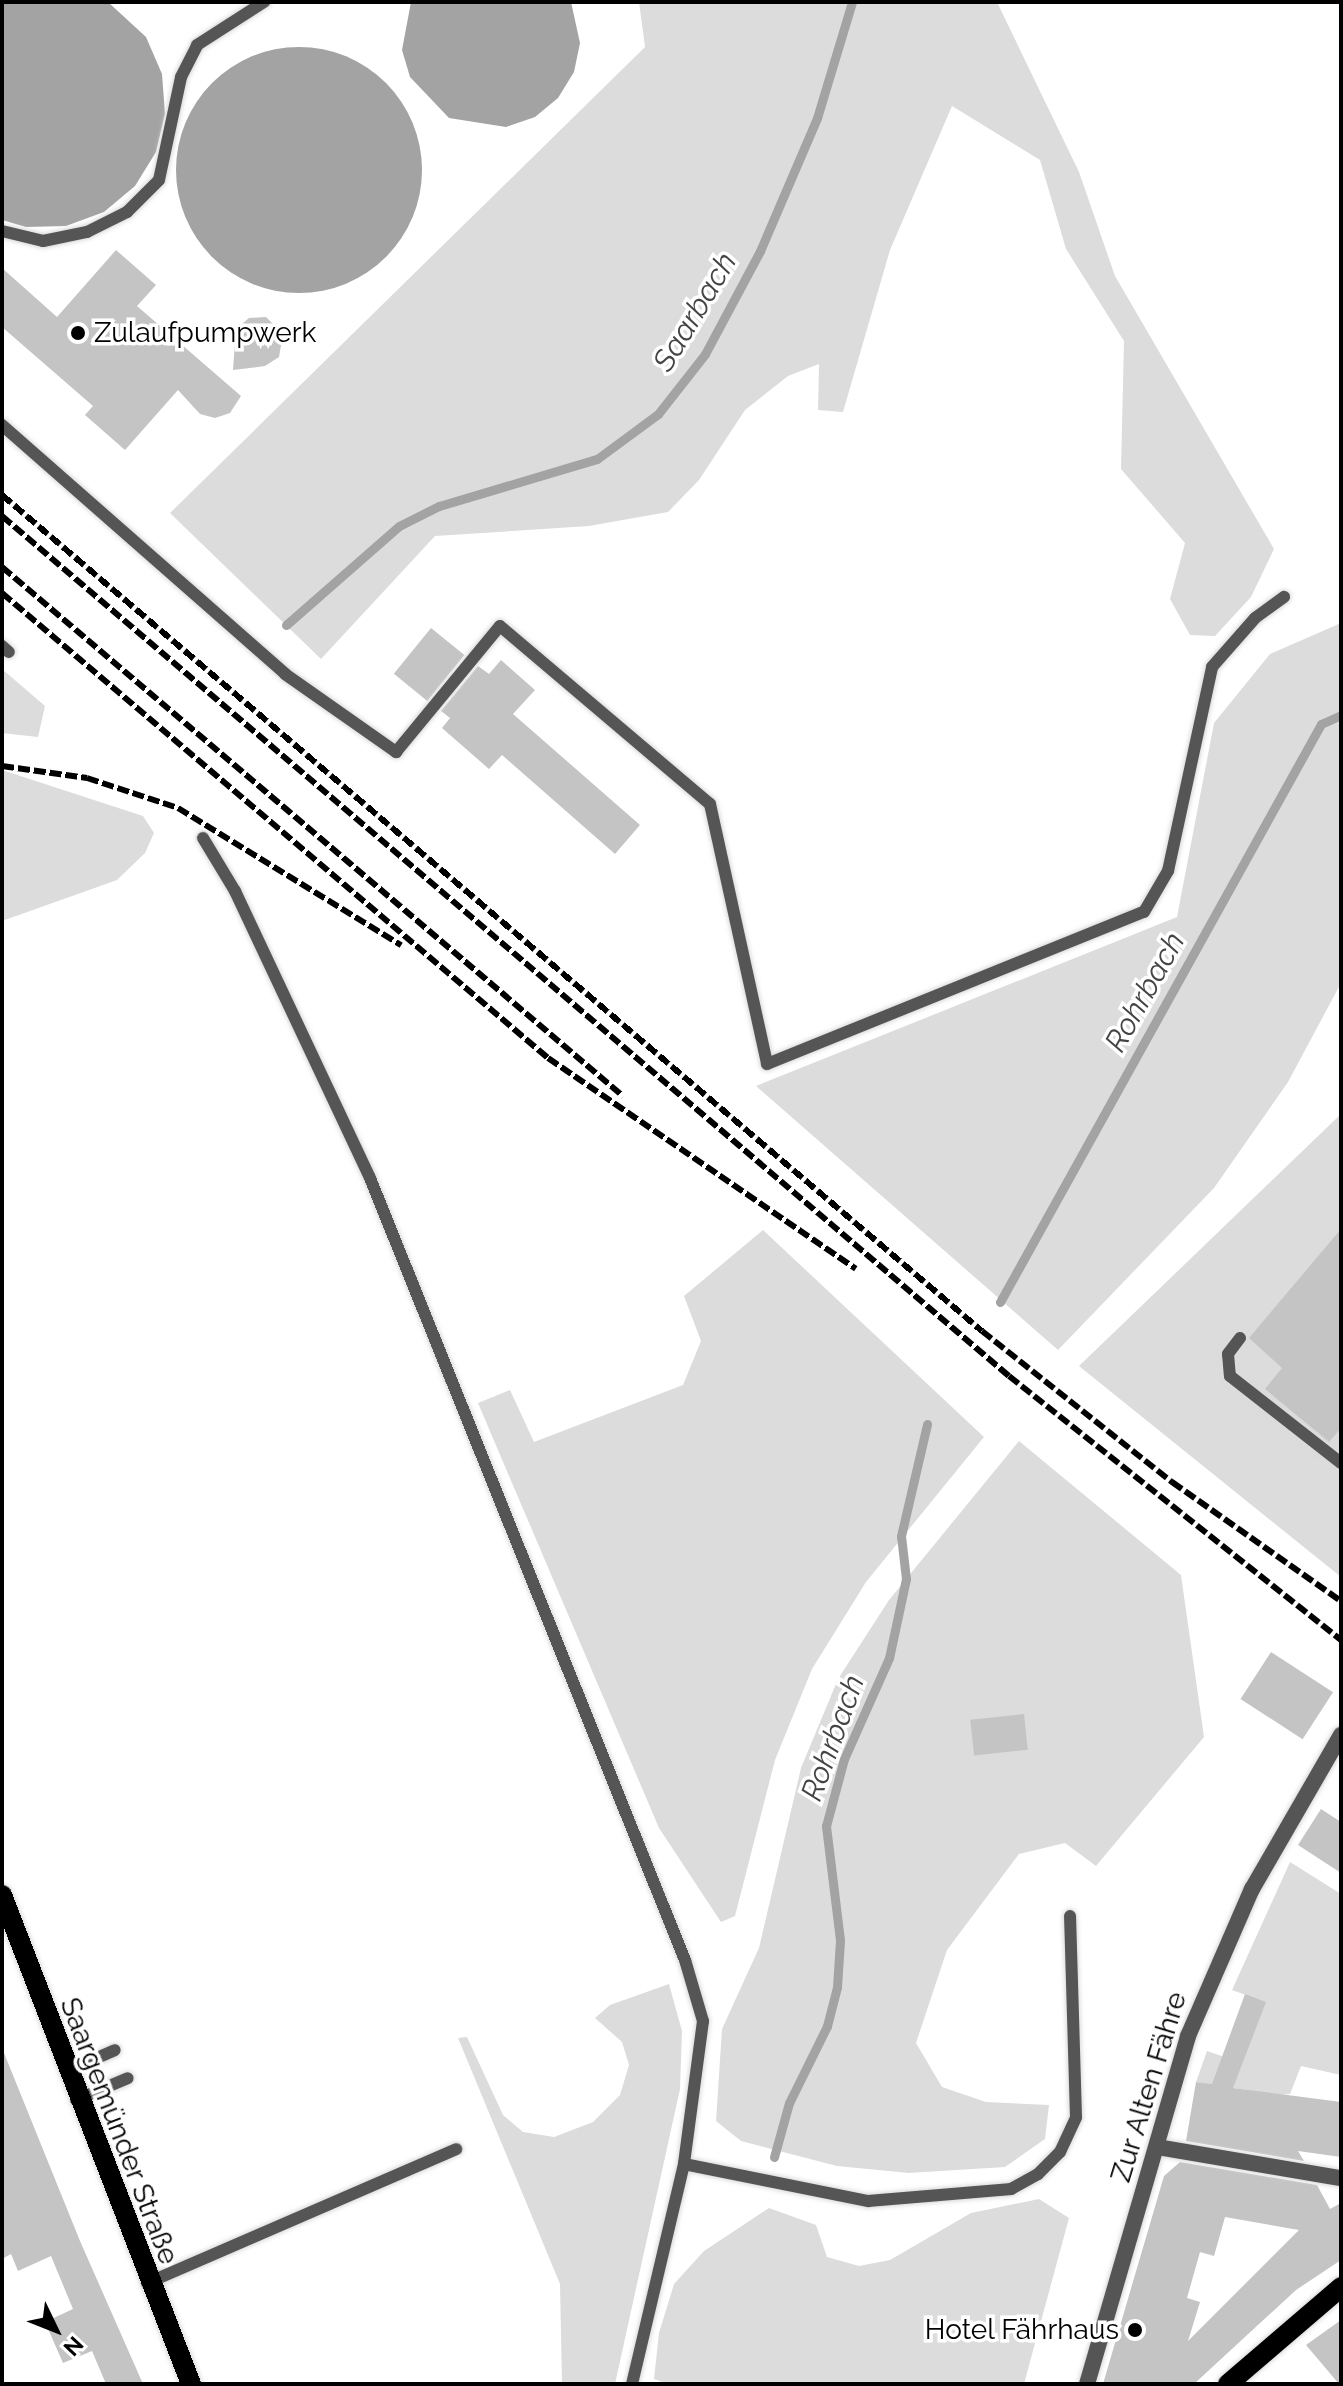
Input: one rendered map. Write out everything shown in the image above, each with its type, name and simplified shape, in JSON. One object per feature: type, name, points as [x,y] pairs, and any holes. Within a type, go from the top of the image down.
[{"type":"main road","name":"Saargemünder Straße","points":[[2,1895],[65,2072],[147,2283],[191,2384]]},
{"type":"main road","points":[[1228,2384],[1341,2287]]},
{"type":"street","name":"Zur Alten Fähre","points":[[1087,2384],[1209,1981],[1252,1889],[1341,1735]]},
{"type":"street","points":[[1157,2147],[1341,2178]]},
{"type":"lane","points":[[2,231],[43,241],[87,232],[127,212],[159,180],[181,77],[197,45],[264,2]]},
{"type":"lane","points":[[2,425],[285,674],[396,752],[500,626],[710,804],[767,1064],[1144,912],[1168,871],[1212,667],[1255,618],[1284,597]]},
{"type":"lane","points":[[203,838],[235,891],[370,1178],[685,1960],[703,2021],[684,2164],[632,2384]]},
{"type":"lane","points":[[1240,1338],[1228,1354],[1230,1376],[1341,1463]]},
{"type":"lane","points":[[684,2164],[868,2201],[1011,2189],[1038,2174],[1060,2152],[1076,2117],[1070,1916]]},
{"type":"lane","points":[[65,2072],[115,2050]]},
{"type":"lane","points":[[76,2100],[128,2078]]},
{"type":"lane","points":[[147,2283],[456,2149]]},
{"type":"shaded area","points":[[2,2],[108,2],[146,37],[162,74],[165,114],[156,152],[135,186],[104,212],[66,226],[26,227],[2,220]]},
{"type":"shaded area","points":[[411,2],[571,2],[580,43],[574,72],[558,98],[535,117],[506,127],[449,118],[410,77],[402,50]]},
{"type":"shaded area","points":[[639,2],[997,2],[1079,172],[1115,276],[1274,549],[1251,597],[1215,636],[1190,635],[1170,599],[1185,543],[1121,469],[1124,341],[1066,249],[1040,160],[952,106],[890,250],[843,412],[818,410],[819,364],[788,376],[745,410],[699,480],[668,512],[589,526],[435,536],[321,659],[170,513],[645,47]]},
{"type":"shaded area","points":[[299,47],[323,49],[346,56],[386,83],[413,123],[420,146],[420,194],[413,217],[386,257],[346,284],[323,291],[299,293],[275,291],[252,284],[212,257],[185,217],[178,194],[176,170],[178,146],[185,123],[212,83],[252,56],[275,49]]},
{"type":"shaded area","points":[[1341,623],[1341,983],[1288,1082],[1214,1188],[1058,1350],[756,1086],[1177,917],[1214,723],[1270,654]]},
{"type":"shaded area","points":[[2,669],[45,706],[38,737],[2,733]]},
{"type":"shaded area","points":[[2,770],[143,816],[154,833],[145,853],[117,880],[2,921]]},
{"type":"shaded area","points":[[1341,1114],[1341,1577],[1079,1366]]},
{"type":"shaded area","points":[[763,1230],[984,1437],[866,1582],[812,1669],[775,1760],[735,1916],[721,1922],[659,1828],[478,1403],[510,1390],[534,1442],[683,1385],[701,1341],[684,1296]]},
{"type":"shaded area","points":[[1019,1441],[1181,1575],[1204,1737],[1096,1866],[1065,1843],[1019,1854],[947,1950],[916,2043],[942,2087],[986,2102],[1049,2105],[1045,2139],[1005,2167],[909,2173],[837,2166],[741,2141],[716,2121],[722,2029],[759,1948],[801,1768],[838,1679],[889,1600]]},
{"type":"shaded area","points":[[1290,1862],[1341,1894],[1341,2075],[1301,2066],[1290,2094],[1279,2095],[1196,2082],[1207,2051],[1242,2063],[1265,2002],[1232,1990]]},
{"type":"shaded area","points":[[669,1984],[682,2031],[680,2089],[615,2384],[562,2384],[560,2284],[458,2038],[467,2037],[503,2115],[523,2132],[554,2137],[593,2122],[620,2095],[629,2065],[622,2042],[595,2018],[610,2005]]},
{"type":"shaded area","points":[[1039,2199],[1069,2218],[1024,2384],[668,2384],[654,2379],[659,2333],[674,2284],[704,2251],[769,2208],[816,2225],[827,2257],[859,2266],[890,2260],[971,2213]]},
{"type":"building","points":[[116,250],[156,285],[137,306],[241,396],[230,413],[215,418],[200,414],[178,390],[125,450],[85,415],[93,406],[2,327],[2,268],[57,317]]},
{"type":"building","points":[[266,317],[283,334],[279,357],[265,366],[233,370],[236,329],[249,318]]},
{"type":"building","points":[[431,628],[464,655],[427,701],[394,674]]},
{"type":"building","points":[[501,660],[535,690],[513,714],[640,825],[615,854],[502,755],[489,769],[442,728],[450,718],[441,711],[478,666],[489,674]]},
{"type":"building","points":[[1341,1229],[1341,1428],[1329,1442],[1265,1389],[1282,1368],[1249,1338]]},
{"type":"building","points":[[1271,1652],[1333,1692],[1303,1739],[1241,1699]]},
{"type":"building","points":[[1024,1714],[1028,1750],[974,1755],[970,1720]]},
{"type":"building","points":[[1321,1809],[1341,1822],[1341,1873],[1298,1845]]},
{"type":"building","points":[[1245,1994],[1266,2002],[1233,2088],[1341,2102],[1341,2157],[1298,2151],[1304,2161],[1186,2141],[1196,2082],[1212,2084]]},
{"type":"building","points":[[2,2048],[80,2241],[143,2384],[106,2384],[92,2351],[63,2363],[45,2322],[73,2309],[51,2256],[18,2271],[11,2254],[2,2259]]},
{"type":"building","points":[[1180,2162],[1317,2185],[1330,2209],[1341,2203],[1341,2260],[1296,2290],[1194,2384],[1103,2384],[1164,2176]],"holes":[[[1225,2217],[1299,2230],[1188,2341],[1200,2302],[1187,2298],[1200,2252],[1214,2256]]]},
{"type":"building","points":[[1341,2320],[1341,2384],[1339,2384],[1306,2345]]},
{"type":"waterway","name":"Saarbach","points":[[286,625],[399,526],[439,506],[597,459],[658,414],[705,354],[760,251],[817,118],[852,2]]},
{"type":"waterway","name":"Rohrbach","points":[[1000,1302],[1321,724],[1341,715]]},
{"type":"waterway","name":"Rohrbach","points":[[774,2157],[789,2103],[827,2026],[837,1987],[840,1940],[826,1826],[844,1759],[889,1658],[906,1579],[901,1536],[927,1424]]},
{"type":"railway","points":[[2,495],[982,1331],[1172,1482],[1341,1601]]},
{"type":"railway","points":[[2,516],[1009,1376],[1341,1640]]},
{"type":"railway","points":[[2,567],[623,1096]]},
{"type":"railway","points":[[2,593],[548,1058],[856,1269]]},
{"type":"railway","points":[[2,766],[87,778],[178,808],[401,945]]},
{"type":"place","name":"Zulaufpumpwerk","points":[[78,333]]},
{"type":"place","name":"Hotel Fährhaus","points":[[1135,2330]]}]
